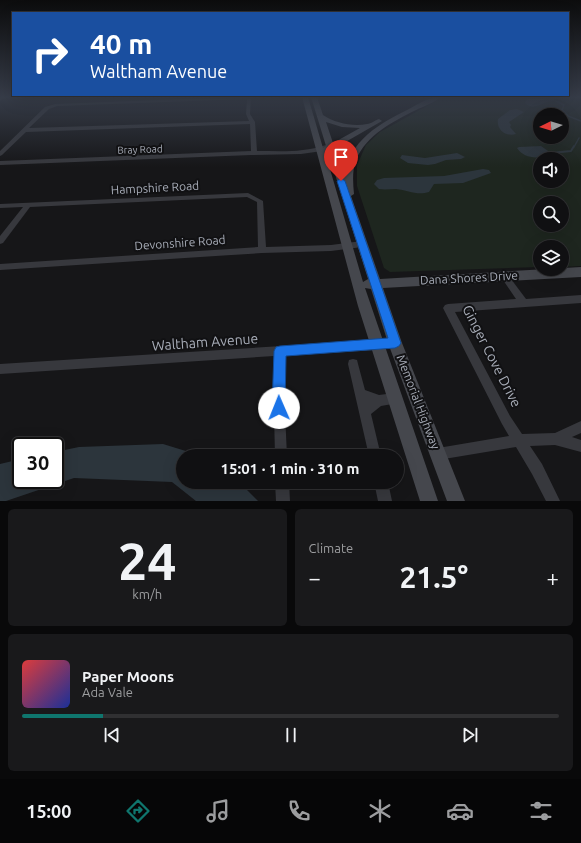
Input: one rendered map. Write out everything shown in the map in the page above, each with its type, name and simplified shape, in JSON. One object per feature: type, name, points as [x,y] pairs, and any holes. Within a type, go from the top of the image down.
[{"type":"main road","name":"Memorial Highway","points":[[313,120],[324,149],[334,158],[395,343],[456,501]]},
{"type":"main road","name":"Memorial Highway","points":[[321,120],[324,149],[347,246],[376,345],[429,501]]},
{"type":"main road","points":[[328,120],[344,125],[371,125]]},
{"type":"main road","points":[[324,149],[380,120]]},
{"type":"main road","points":[[348,203],[351,163],[355,153],[365,139],[378,129],[394,120]]},
{"type":"main road","name":"Dana Shores Drive","points":[[358,284],[581,272]]},
{"type":"main road","points":[[376,345],[395,343]]},
{"type":"street","points":[[0,154],[35,120]]},
{"type":"street","points":[[25,130],[252,122],[254,153]]},
{"type":"street","name":"Bray Road","points":[[0,163],[301,152],[324,149]]},
{"type":"street","name":"Hampshire Road","points":[[0,206],[248,195],[260,201],[262,250]]},
{"type":"street","points":[[0,242],[28,205]]},
{"type":"street","name":"Devonshire Road","points":[[0,267],[362,244]]},
{"type":"street","points":[[505,277],[524,302]]},
{"type":"street","name":"Ginger Cove Drive","points":[[553,501],[537,469],[506,420],[448,308],[581,299]]},
{"type":"street","name":"Waltham Avenue","points":[[0,369],[36,368],[376,345]]},
{"type":"street","points":[[280,351],[278,370],[281,449]]},
{"type":"street","points":[[353,364],[373,449]]},
{"type":"street","points":[[361,394],[379,401]]},
{"type":"street","points":[[365,411],[379,401],[394,399]]},
{"type":"street","points":[[555,439],[581,427]]},
{"type":"street","points":[[438,454],[519,440],[555,439],[581,446]]},
{"type":"street","points":[[282,489],[283,501]]},
{"type":"street","points":[[382,489],[385,501]]},
{"type":"shaded area","points":[[401,120],[533,120],[533,144],[569,144],[569,120],[581,120],[581,266],[569,267],[569,240],[533,240],[533,267],[390,272],[384,268],[357,186],[357,165],[366,145],[380,132]]},
{"type":"shaded area","points":[[498,120],[511,120],[509,122],[511,125],[510,127],[516,134],[512,135],[502,132]]},
{"type":"shaded area","points":[[541,146],[550,152],[533,152],[533,157],[520,152],[517,148]]},
{"type":"shaded area","points":[[457,153],[465,157],[428,165],[408,163],[400,158],[402,155],[425,158]]},
{"type":"shaded area","points":[[483,169],[489,170],[491,173],[463,183],[434,184],[429,192],[425,193],[416,193],[396,189],[379,189],[374,184],[377,180],[384,178],[444,176]]},
{"type":"shaded area","points":[[163,444],[179,449],[176,449],[176,485],[172,482],[74,478],[64,481],[64,450],[79,447]]},
{"type":"shaded area","points":[[12,461],[12,489],[41,489],[6,501],[0,501],[0,464]]},
{"type":"shaded area","points":[[181,489],[246,489],[258,501],[196,501]]},
{"type":"waterway","points":[[574,147],[579,138]]},
{"type":"waterway","points":[[561,152],[571,151],[574,146]]},
{"type":"route","points":[[279,408],[278,370],[280,351],[395,343],[341,181]]}]
